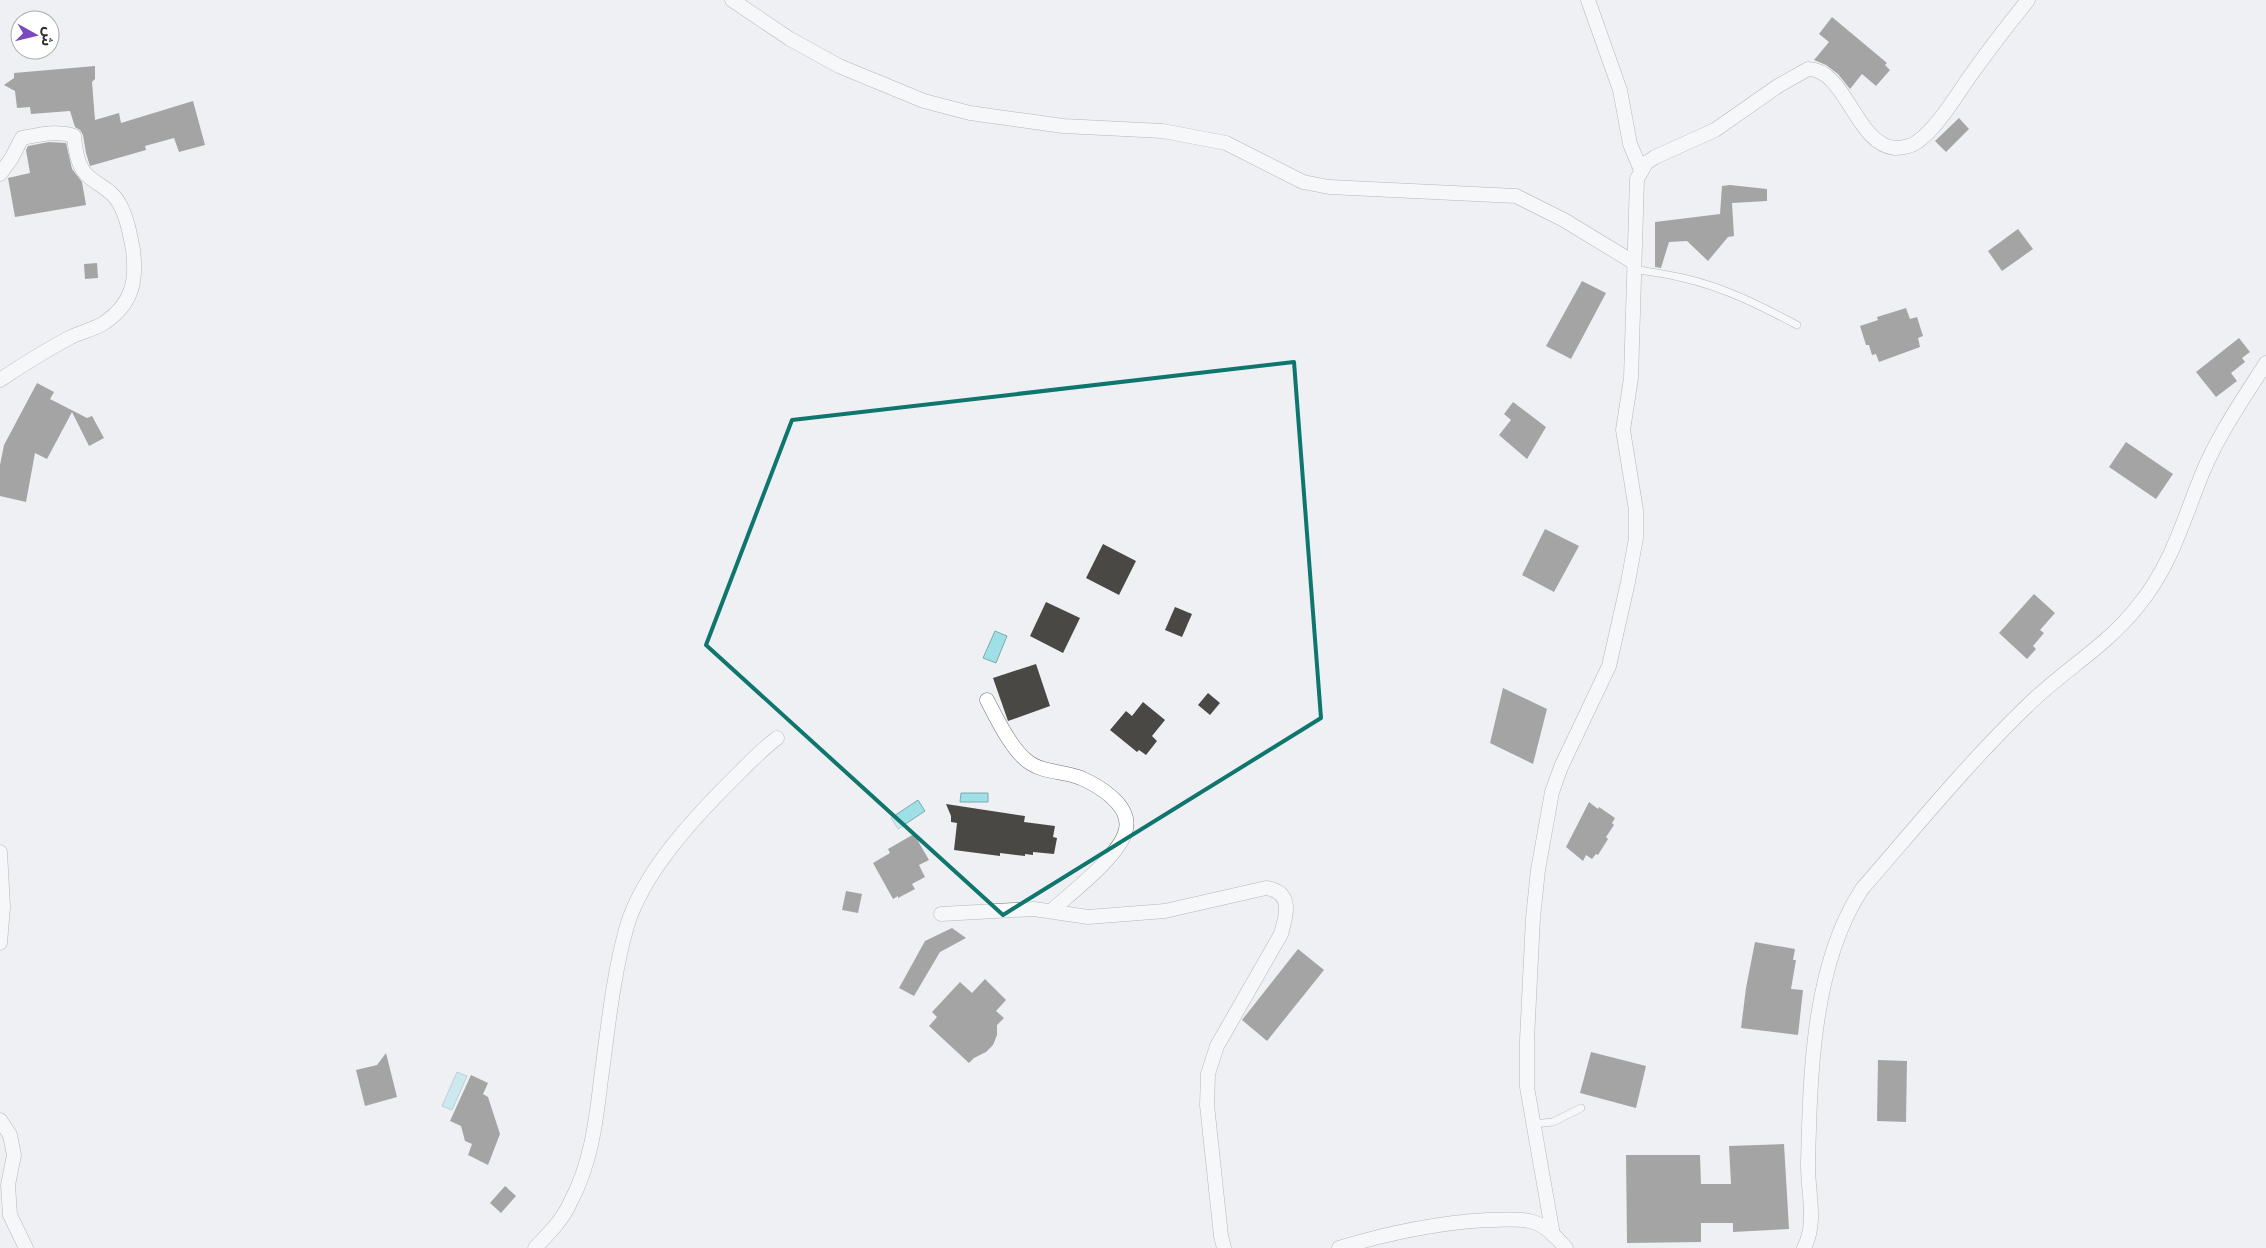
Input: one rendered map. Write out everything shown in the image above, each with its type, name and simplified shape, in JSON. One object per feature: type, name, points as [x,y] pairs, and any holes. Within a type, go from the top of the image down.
[{"type":"street","points":[[732,0],[790,39],[839,66],[924,101],[970,113],[1063,126],[1163,132],[1226,143],[1303,182],[1329,186],[1516,196],[1564,220],[1633,266]]},
{"type":"street","points":[[1588,0],[1620,90],[1630,144],[1642,170]]},
{"type":"street","points":[[1553,1235],[1527,1088],[1527,1040],[1532,936],[1538,870],[1552,792],[1561,767],[1609,666],[1627,589],[1636,538],[1636,510],[1623,430],[1631,378],[1633,266],[1638,179],[1646,163],[1655,156],[1715,130],[1799,72],[1808,69],[1822,71],[1874,138],[1885,145],[1904,147],[1917,142],[1942,115],[2028,0]]},
{"type":"street","points":[[0,174],[11,159],[22,138],[50,134],[74,136],[75,147],[85,173],[107,188],[119,202],[130,230],[135,268],[133,289],[123,306],[103,323],[27,361],[0,380]]},
{"type":"street","points":[[1804,1248],[1811,1228],[1808,1175],[1811,1102],[1821,992],[1830,959],[1851,906],[1862,889],[1949,786],[2046,687],[2099,648],[2139,606],[2158,578],[2183,528],[2202,473],[2224,431],[2266,363]]},
{"type":"street","points":[[987,700],[1020,756],[1031,764],[1045,770],[1088,782],[1114,800],[1124,811],[1126,830],[1112,855],[1052,910]]},
{"type":"street","points":[[535,1248],[556,1225],[570,1205],[582,1178],[592,1143],[608,1020],[627,925],[640,897],[671,848],[696,816],[762,749],[777,738]]},
{"type":"street","points":[[0,852],[3,907],[0,943]]},
{"type":"street","points":[[942,914],[987,910],[1052,910],[1088,917],[1166,910],[1266,888],[1277,889],[1283,896],[1286,906],[1286,920],[1281,934],[1217,1046],[1208,1074],[1207,1104],[1221,1236],[1224,1248]]},
{"type":"street","points":[[0,1120],[10,1135],[14,1155],[8,1185],[10,1215],[26,1248]]},
{"type":"street","points":[[1339,1248],[1408,1229],[1445,1223],[1509,1219],[1530,1221],[1542,1226],[1566,1248]]},
{"type":"lane","points":[[1633,266],[1716,288],[1751,301],[1797,325]]},
{"type":"lane","points":[[1534,1124],[1554,1122],[1581,1108]]},
{"type":"highlighted area","points":[[1294,362],[1321,718],[1003,915],[706,645],[792,420]]},
{"type":"water","points":[[995,631],[1007,636],[996,663],[983,658]]},
{"type":"water","points":[[961,793],[988,793],[988,802],[960,802]]},
{"type":"water","points":[[918,800],[925,811],[898,829],[891,818]]},
{"type":"water","points":[[457,1072],[467,1076],[452,1110],[442,1106]]},
{"type":"building","points":[[1832,17],[1887,63],[1885,65],[1890,70],[1876,86],[1862,74],[1850,89],[1838,74],[1826,65],[1814,60],[1829,42],[1819,34]]},
{"type":"building","points":[[95,66],[95,79],[92,82],[95,120],[119,113],[121,123],[193,101],[205,145],[179,152],[174,138],[145,146],[146,150],[90,166],[83,135],[75,127],[70,111],[31,114],[30,107],[17,108],[15,91],[4,85],[14,78],[14,73]]},
{"type":"building","points":[[1959,118],[1969,129],[1946,152],[1935,141]]},
{"type":"building","points":[[49,142],[66,143],[72,169],[82,182],[86,205],[15,217],[8,178],[30,173],[26,150],[28,146]]},
{"type":"building","points":[[1730,185],[1767,189],[1767,201],[1732,203],[1734,236],[1728,237],[1708,261],[1687,241],[1669,242],[1661,268],[1655,267],[1655,222],[1720,214],[1722,186]]},
{"type":"building","points":[[2018,229],[2033,249],[2002,271],[1988,251]]},
{"type":"building","points":[[97,263],[98,278],[85,279],[84,264]]},
{"type":"building","points":[[1582,281],[1606,293],[1571,359],[1546,346]]},
{"type":"building","points":[[1906,308],[1910,319],[1917,317],[1923,336],[1918,338],[1920,347],[1879,362],[1876,354],[1872,355],[1869,345],[1866,345],[1860,326],[1878,320],[1877,317]]},
{"type":"building","points":[[2239,338],[2250,352],[2242,358],[2245,362],[2231,373],[2237,381],[2216,397],[2196,372]]},
{"type":"building","points":[[37,383],[54,392],[50,399],[87,418],[92,416],[104,438],[89,446],[72,412],[47,459],[35,453],[26,502],[0,496],[0,465],[4,445]]},
{"type":"building","points":[[1513,402],[1546,427],[1527,459],[1499,435],[1511,420],[1504,414]]},
{"type":"building","points":[[2126,442],[2173,474],[2156,499],[2109,467]]},
{"type":"building","points":[[1545,529],[1579,546],[1554,592],[1522,575]]},
{"type":"building","points":[[1103,544],[1136,561],[1119,595],[1086,578]]},
{"type":"building","points":[[2034,594],[2055,613],[2040,630],[2044,633],[2033,646],[2036,649],[2027,659],[1999,633]]},
{"type":"building","points":[[1046,602],[1080,618],[1063,653],[1030,636]]},
{"type":"building","points":[[1175,607],[1192,614],[1182,637],[1165,630]]},
{"type":"building","points":[[1036,664],[1050,706],[1008,721],[993,678]]},
{"type":"building","points":[[1503,688],[1547,709],[1533,764],[1490,743]]},
{"type":"building","points":[[1208,693],[1220,703],[1210,715],[1198,705]]},
{"type":"building","points":[[1143,702],[1165,720],[1152,736],[1157,741],[1146,755],[1139,750],[1137,752],[1110,730],[1126,711],[1132,716]]},
{"type":"building","points":[[1589,802],[1615,818],[1612,823],[1614,825],[1606,837],[1608,839],[1598,855],[1596,854],[1592,859],[1586,855],[1583,861],[1566,847]]},
{"type":"building","points":[[946,804],[1025,816],[1024,822],[1055,826],[1053,837],[1057,838],[1054,854],[1033,852],[1033,855],[1025,854],[1025,856],[1000,853],[1000,856],[954,850],[957,823],[951,822],[951,816]]},
{"type":"building","points":[[914,834],[929,860],[919,865],[925,877],[912,884],[915,889],[893,899],[873,863],[890,853],[888,849]]},
{"type":"building","points":[[846,891],[862,894],[858,913],[842,910]]},
{"type":"building","points":[[952,928],[966,938],[940,952],[914,996],[899,988],[925,941]]},
{"type":"building","points":[[1755,942],[1795,949],[1793,960],[1796,960],[1791,989],[1803,990],[1798,1035],[1741,1028]]},
{"type":"building","points":[[1298,949],[1324,970],[1267,1041],[1242,1020]]},
{"type":"building","points":[[985,979],[1006,1000],[996,1011],[1004,1018],[997,1025],[997,1035],[993,1045],[969,1063],[929,1026],[937,1017],[932,1012],[960,982],[972,993]]},
{"type":"building","points":[[1591,1052],[1646,1066],[1636,1108],[1580,1093]]},
{"type":"building","points":[[386,1053],[397,1097],[365,1106],[356,1070],[377,1065]]},
{"type":"building","points":[[1878,1060],[1907,1061],[1906,1122],[1877,1121]]},
{"type":"building","points":[[471,1075],[488,1083],[483,1094],[488,1097],[500,1134],[488,1165],[468,1155],[472,1144],[465,1141],[461,1126],[450,1121]]},
{"type":"building","points":[[1784,1144],[1789,1229],[1733,1232],[1733,1223],[1701,1223],[1701,1242],[1627,1243],[1626,1155],[1700,1155],[1701,1184],[1731,1184],[1729,1146]]},
{"type":"building","points":[[505,1186],[516,1196],[501,1213],[490,1203]]}]
